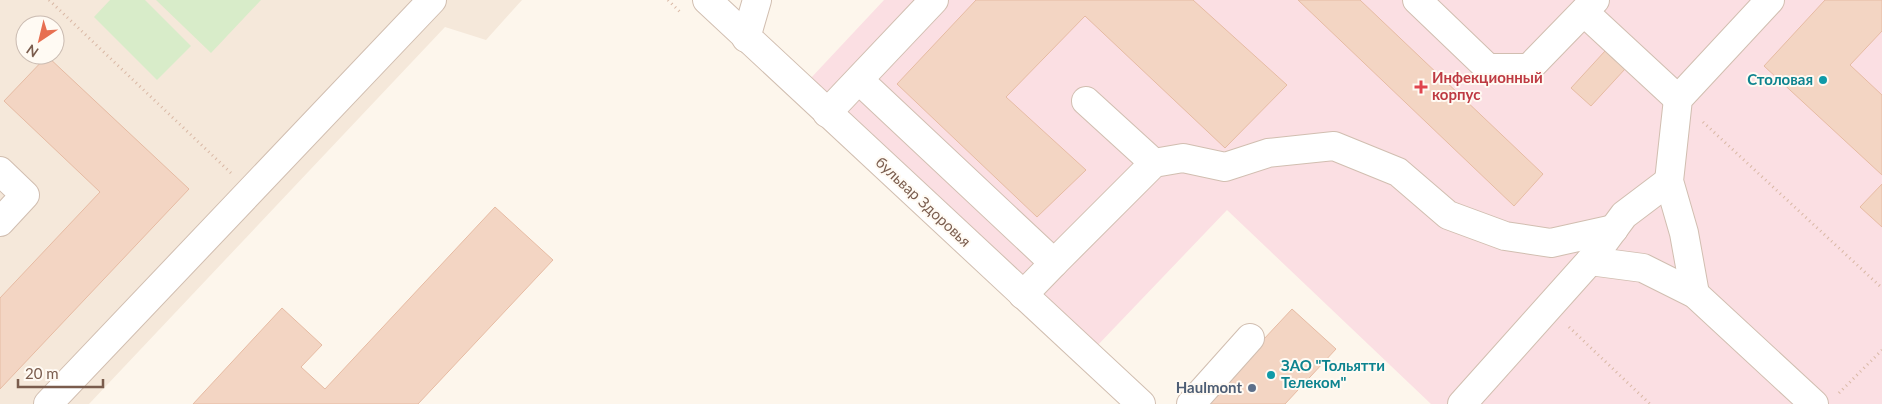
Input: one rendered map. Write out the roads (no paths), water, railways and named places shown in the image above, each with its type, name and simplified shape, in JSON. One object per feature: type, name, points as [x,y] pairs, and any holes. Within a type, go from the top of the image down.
[{"type":"street","points":[[48,404],[432,0]]},
{"type":"street","name":"бульвар Здоровья","points":[[707,0],[1141,404]]},
{"type":"street","points":[[746,38],[757,0]]},
{"type":"street","points":[[828,113],[934,0]]},
{"type":"street","points":[[1416,0],[1488,68],[1529,68],[1589,6],[1678,99]]},
{"type":"street","points":[[1694,294],[1684,233],[1669,181],[1678,99],[1770,0]]},
{"type":"street","points":[[858,80],[1054,263]]},
{"type":"street","points":[[1086,101],[1154,164]]},
{"type":"street","points":[[1023,295],[1154,164],[1183,158],[1225,167],[1268,153],[1334,146],[1398,172],[1448,215],[1505,236],[1551,242],[1614,230]]},
{"type":"street","points":[[0,171],[26,195],[0,222]]},
{"type":"street","points":[[1462,404],[1590,261],[1624,215],[1669,181]]},
{"type":"street","points":[[1590,261],[1643,268],[1694,294],[1824,401]]},
{"type":"street","points":[[1191,404],[1250,338]]},
{"type":"place","name":"Столовая","points":[[1823,80]]},
{"type":"place","name":"Инфекционный корпус","points":[[1421,87]]},
{"type":"place","name":"ЗАО \"Тольятти Телеком\"","points":[[1271,375]]},
{"type":"place","name":"Haulmont","points":[[1252,388]]}]
